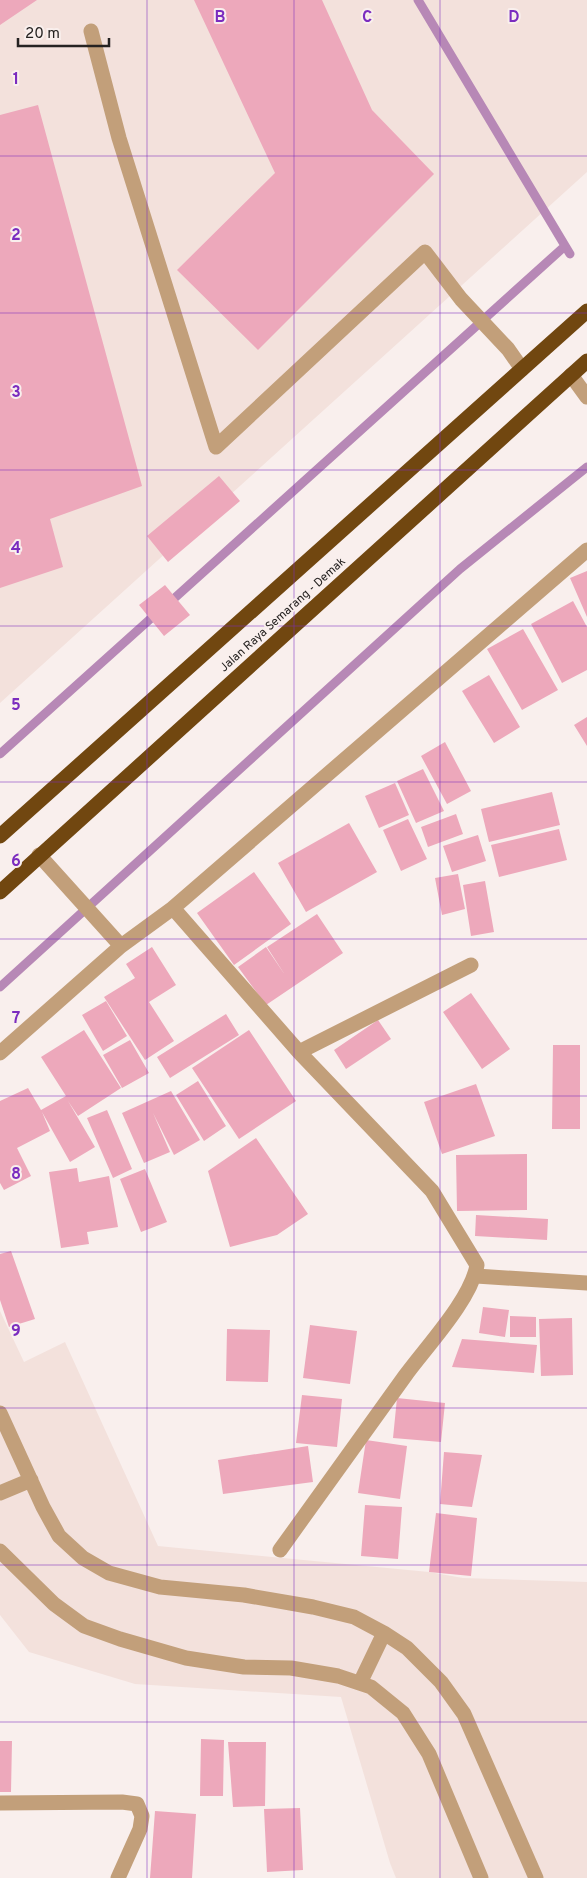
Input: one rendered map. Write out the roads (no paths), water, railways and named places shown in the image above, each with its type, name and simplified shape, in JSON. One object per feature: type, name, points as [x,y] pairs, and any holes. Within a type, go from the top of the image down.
[{"type":"highway","name":"Jalan Raya Semarang - Demak","points":[[0,836],[587,311]]},
{"type":"highway","name":"Jalan Raya Semarang - Demak","points":[[0,892],[587,360]]},
{"type":"street","points":[[91,31],[119,138],[216,448],[425,252],[461,298],[508,350],[522,369]]},
{"type":"street","points":[[571,375],[586,395]]},
{"type":"street","points":[[0,1053],[116,942],[173,908],[587,550]]},
{"type":"street","points":[[39,855],[116,942]]},
{"type":"street","points":[[173,908],[298,1052],[432,1191],[477,1265],[476,1276],[454,1312],[406,1374],[280,1550]]},
{"type":"street","points":[[298,1052],[471,965]]},
{"type":"street","points":[[476,1276],[587,1283]]},
{"type":"street","points":[[0,1413],[59,1536],[83,1558],[109,1573],[160,1587],[244,1595],[313,1607],[354,1617],[407,1648],[441,1682],[464,1714],[536,1878]]},
{"type":"street","points":[[0,1493],[31,1480]]},
{"type":"street","points":[[0,1552],[54,1604],[84,1626],[120,1639],[186,1658],[244,1667],[291,1668],[338,1676],[371,1687],[403,1713],[429,1754],[481,1878]]},
{"type":"street","points":[[360,1684],[384,1633]]},
{"type":"street","points":[[0,1803],[122,1802],[137,1804],[142,1816],[140,1829],[118,1878]]},
{"type":"waterway","points":[[418,0],[570,254]]},
{"type":"waterway","points":[[168,604],[565,246]]},
{"type":"waterway","points":[[0,987],[460,569],[587,467]]},
{"type":"waterway","points":[[0,754],[158,612]]}]
